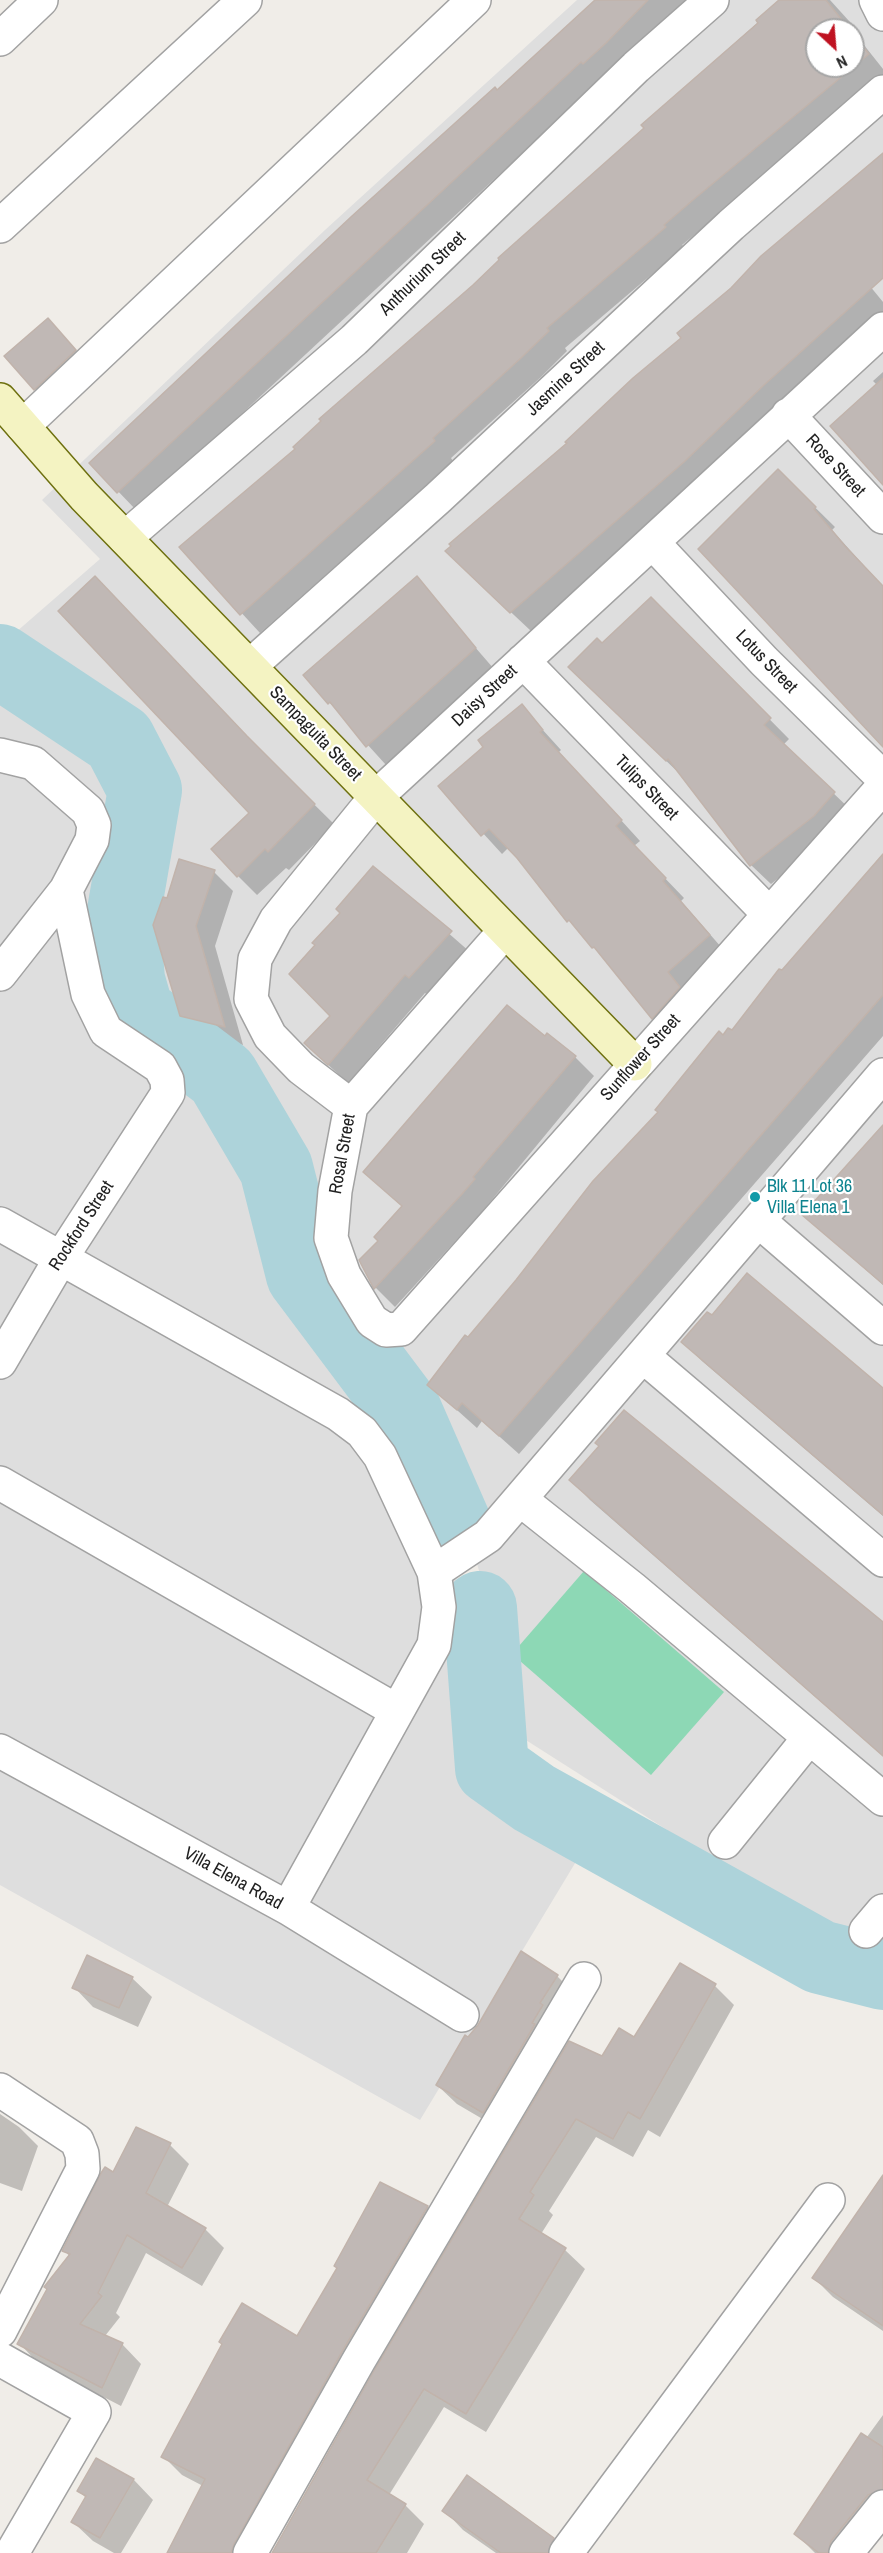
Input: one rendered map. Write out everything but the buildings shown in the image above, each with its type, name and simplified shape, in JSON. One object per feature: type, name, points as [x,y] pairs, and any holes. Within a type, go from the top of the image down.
[{"type":"street","points":[[0,39],[41,0]]},
{"type":"street","points":[[0,226],[245,0]]},
{"type":"street","points":[[23,426],[474,0]]},
{"type":"street","name":"Anthurium Street","points":[[125,538],[354,340],[636,67],[712,0]]},
{"type":"street","points":[[876,0],[883,14]]},
{"type":"street","name":"Jasmine Street","points":[[250,666],[438,498],[731,225],[883,92]]},
{"type":"street","name":"Daisy Street","points":[[351,1106],[301,1068],[270,1036],[251,999],[255,959],[276,920],[376,797],[883,329]]},
{"type":"street","name":"Sampaguita Street","points":[[0,400],[84,496],[635,1064]]},
{"type":"street","name":"Rose Street","points":[[788,415],[883,518]]},
{"type":"street","name":"Lotus Street","points":[[653,543],[764,661],[883,778]]},
{"type":"street","name":"Tulips Street","points":[[523,661],[769,914]]},
{"type":"street","points":[[0,756],[33,763],[88,811],[94,825],[92,840],[66,890],[0,974]]},
{"type":"street","name":"Sunflower Street","points":[[401,1329],[883,787]]},
{"type":"street","name":"Rockford Street","points":[[0,1362],[61,1258],[168,1093],[168,1080],[160,1066],[106,1031],[88,994],[66,890]]},
{"type":"street","name":"Rosal Street","points":[[401,1329],[386,1330],[372,1321],[344,1275],[331,1238],[335,1191],[351,1106],[505,931]]},
{"type":"street","points":[[443,1566],[488,1536],[521,1500],[882,1078]]},
{"type":"street","points":[[759,1221],[883,1328]]},
{"type":"street","points":[[0,1224],[338,1414],[362,1432],[380,1455],[443,1566],[434,1645],[288,1908]]},
{"type":"street","points":[[643,1356],[883,1560]]},
{"type":"street","points":[[0,1483],[397,1712]]},
{"type":"street","points":[[521,1500],[632,1588],[883,1799]]},
{"type":"street","points":[[725,1842],[809,1738]]},
{"type":"street","name":"Villa Elena Road","points":[[0,1751],[288,1908],[462,2015]]},
{"type":"street","points":[[250,2553],[359,2360],[584,1979]]},
{"type":"street","points":[[0,2090],[77,2141],[82,2154],[83,2169],[0,2331]]},
{"type":"street","points":[[566,2553],[828,2200]]},
{"type":"street","points":[[0,2359],[94,2412],[12,2553]]},
{"type":"street","points":[[846,2553],[883,2508]]},
{"type":"shaded area","points":[[577,0],[883,0],[883,1937],[832,1935],[496,1721],[488,1601],[464,1520],[435,1441],[397,1384],[366,1349],[332,1291],[297,1219],[284,1158],[230,1067],[150,1007],[136,944],[144,897],[153,867],[161,798],[138,737],[88,691],[0,646],[100,559],[42,500],[325,230]]},
{"type":"shaded area","points":[[0,692],[102,751],[125,798],[105,897],[104,976],[116,1009],[129,1029],[203,1084],[260,1171],[279,1264],[387,1414],[469,1611],[467,1795],[580,1855],[420,2120],[0,1885]]},
{"type":"green space","points":[[584,1571],[724,1692],[651,1775],[512,1654]]},
{"type":"waterway","points":[[0,661],[119,740],[145,790],[123,917],[128,980],[137,1012],[222,1076],[276,1168],[303,1275],[405,1411],[454,1523]]},
{"type":"waterway","points":[[480,1608],[492,1768],[534,1798],[820,1957],[883,1973]]},
{"type":"place","name":"Blk 11 Lot 36 Villa Elena 1","points":[[755,1197]]}]
